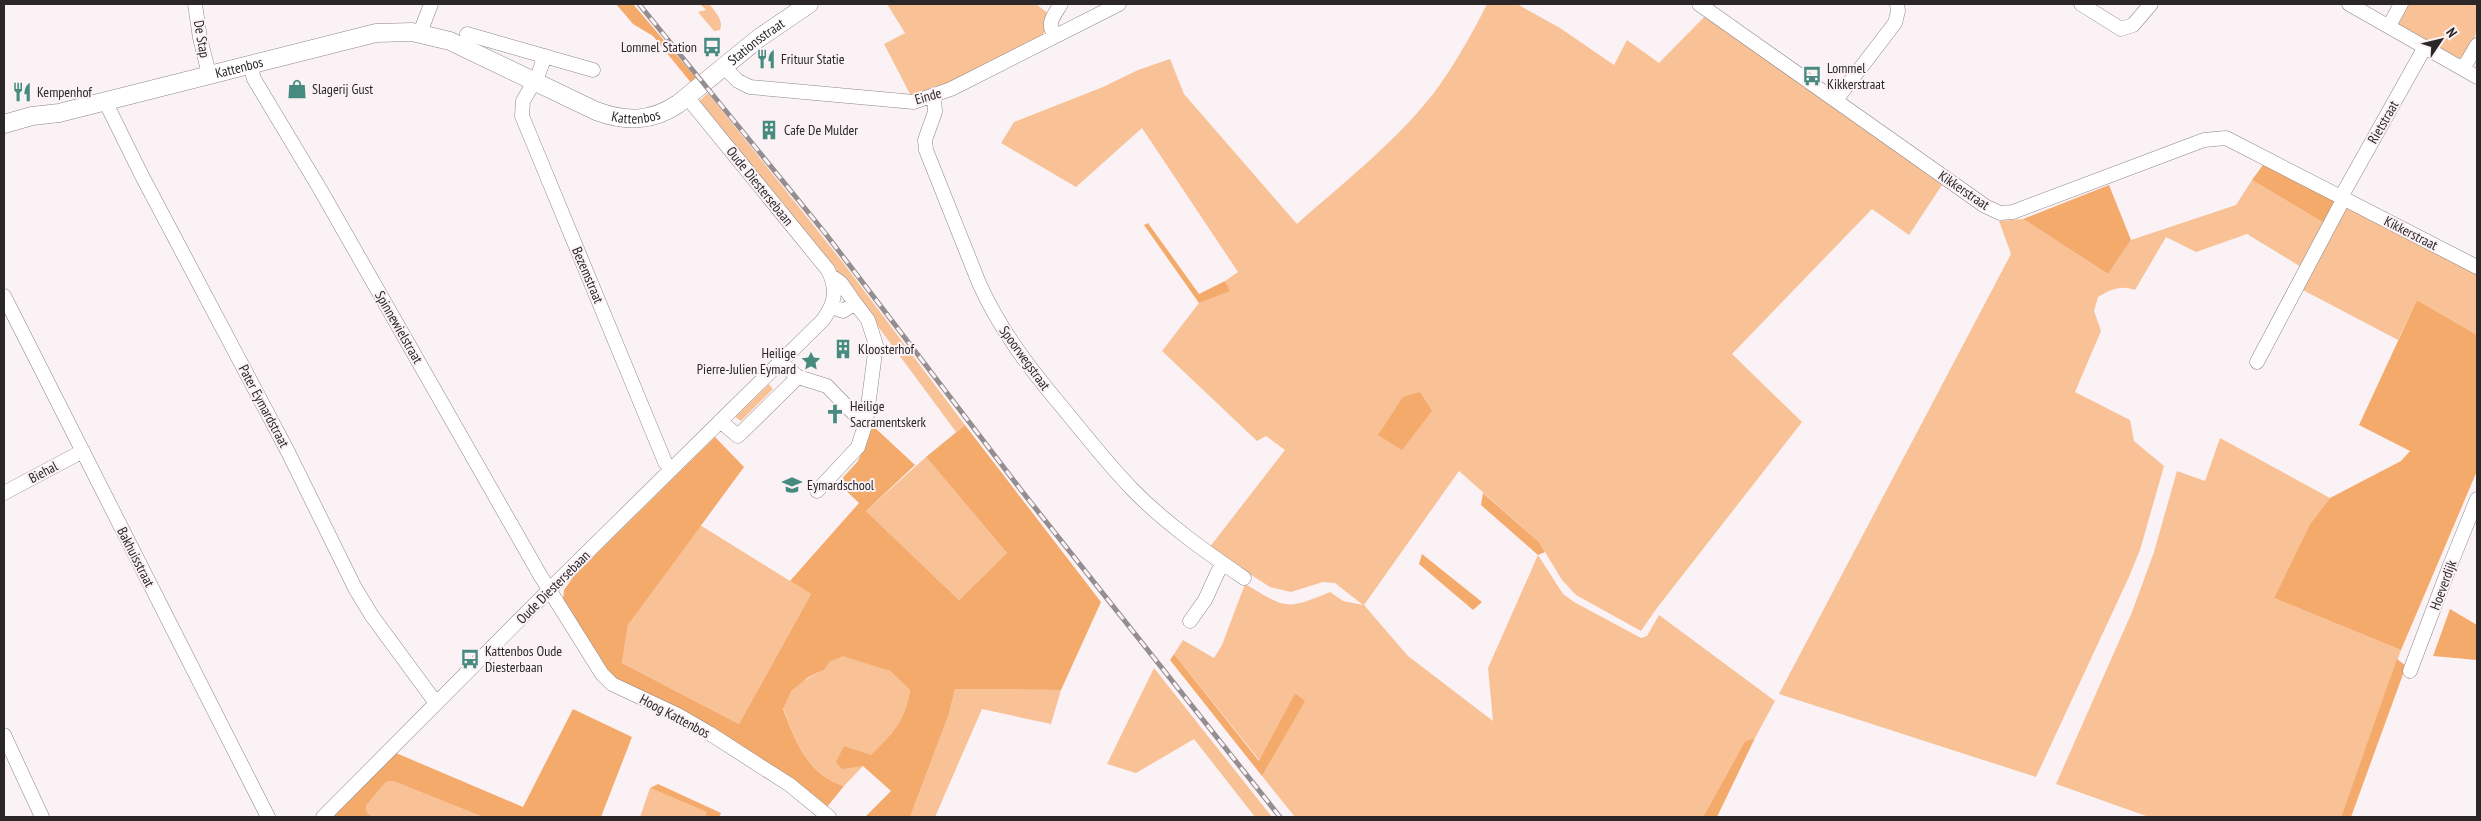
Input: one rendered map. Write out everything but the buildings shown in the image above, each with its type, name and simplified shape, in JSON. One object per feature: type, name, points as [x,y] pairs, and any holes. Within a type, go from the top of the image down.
[{"type":"main road","name":"Stationsstraat","points":[[705,83],[773,28],[809,4]]},
{"type":"main road","name":"Kattenbos","points":[[4,133],[59,113],[376,33],[393,31],[420,33],[455,43],[614,117],[633,120],[657,115],[687,97],[705,83]]},
{"type":"main road","name":"Kattenbos","points":[[4,124],[32,116],[59,113]]},
{"type":"street","name":"De Stap","points":[[195,4],[200,38],[209,74]]},
{"type":"street","points":[[420,33],[431,4]]},
{"type":"street","points":[[1056,36],[1050,30],[1050,24],[1062,4]]},
{"type":"street","name":"Einde","points":[[724,67],[738,81],[750,87],[914,102],[934,97],[1119,4]]},
{"type":"street","name":"Kikkerstraat","points":[[1699,4],[1985,206],[2000,213],[2013,212],[2204,140],[2218,137],[2226,138],[2260,154],[2477,266]]},
{"type":"street","points":[[1836,100],[1896,23],[1897,4]]},
{"type":"street","points":[[2081,4],[2120,29],[2133,26],[2152,4]]},
{"type":"street","points":[[2349,4],[2477,76]]},
{"type":"street","points":[[2389,26],[2401,4]]},
{"type":"street","points":[[467,34],[593,70]]},
{"type":"street","points":[[2464,69],[2477,44]]},
{"type":"street","name":"Rietstraat","points":[[2343,197],[2426,47]]},
{"type":"street","points":[[534,80],[545,56]]},
{"type":"street","name":"Spinnewielstraat","points":[[250,64],[254,79],[325,197],[549,590]]},
{"type":"street","name":"Bezemstraat","points":[[534,80],[522,101],[522,116],[665,462],[671,470]]},
{"type":"street","name":"Oude Diestersebaan","points":[[687,97],[831,275],[841,283],[868,320],[876,345],[866,422],[858,446],[817,492]]},
{"type":"street","name":"Spoorwegstraat","points":[[934,97],[935,112],[925,140],[926,150],[988,304],[1011,342],[1044,385],[1132,489],[1193,543],[1244,578]]},
{"type":"street","name":"Pater Eymardstraat","points":[[105,101],[137,166],[288,452],[355,588],[372,616],[436,703]]},
{"type":"street","points":[[2258,362],[2343,197]]},
{"type":"street","points":[[831,275],[834,287],[832,307],[843,310],[855,303]]},
{"type":"street","name":"Bakhuisstraat","points":[[4,296],[268,817]]},
{"type":"street","name":"Oude Diestersebaan","points":[[323,817],[549,590],[823,320],[832,307]]},
{"type":"street","points":[[780,362],[798,378],[822,383],[832,389],[858,418],[866,422]]},
{"type":"street","points":[[720,421],[738,436],[798,378]]},
{"type":"street","name":"Biehal","points":[[4,493],[83,451]]},
{"type":"street","name":"Hoeverdijk","points":[[2410,671],[2448,568],[2477,499]]},
{"type":"street","points":[[1190,621],[1205,600],[1222,563]]},
{"type":"street","name":"Hoog Kattenbos","points":[[549,590],[607,680],[709,733],[790,785],[829,817]]},
{"type":"street","points":[[4,735],[42,817]]},
{"type":"shaded area","points":[[616,4],[633,4],[697,79],[692,84],[653,36],[633,24]]},
{"type":"shaded area","points":[[700,4],[709,4],[714,10],[721,23],[720,30],[714,31],[698,12],[706,10]]},
{"type":"shaded area","points":[[887,4],[1036,4],[1049,14],[1043,36],[935,91],[911,96],[884,44],[905,33]]},
{"type":"shaded area","points":[[1487,4],[1517,4],[1560,28],[1614,65],[1627,40],[1659,63],[1707,14],[1942,185],[1909,235],[1872,209],[1732,354],[1802,422],[1641,631],[1576,595],[1562,580],[1539,542],[1459,471],[1364,605],[1408,656],[1493,721],[1488,668],[1538,555],[1563,594],[1574,602],[1641,638],[1647,636],[1659,615],[1775,701],[1755,738],[1745,741],[1703,817],[1295,817],[1262,776],[1304,701],[1295,693],[1260,761],[1174,654],[1183,640],[1214,658],[1222,645],[1245,584],[1269,598],[1286,604],[1304,602],[1330,592],[1343,601],[1363,605],[1335,583],[1323,582],[1291,592],[1270,587],[1209,548],[1285,450],[1266,436],[1257,441],[1162,351],[1199,303],[1229,291],[1225,281],[1238,272],[1142,128],[1076,187],[1001,143],[1014,122],[1103,87],[1138,70],[1170,59],[1184,94],[1297,224],[1372,158],[1424,105],[1452,66]]},
{"type":"shaded area","points":[[2405,4],[2477,4],[2475,36],[2469,51],[2464,56],[2456,59],[2397,25]]},
{"type":"shaded area","points":[[708,93],[841,260],[965,425],[956,432],[837,271],[698,102]]},
{"type":"shaded area","points":[[2263,165],[2334,201],[2324,223],[2252,180]]},
{"type":"shaded area","points":[[2252,180],[2324,223],[2301,267],[2247,234],[2196,252],[2166,237],[2135,290],[2116,289],[2098,297],[2094,311],[2101,331],[2075,392],[2130,420],[2134,441],[2164,466],[2140,550],[2036,777],[1779,694],[2011,254],[1999,221],[2023,219],[2108,274],[2131,240],[2236,205]]},
{"type":"shaded area","points":[[2109,185],[2131,240],[2108,274],[2023,219]]},
{"type":"shaded area","points":[[2345,207],[2477,274],[2477,335],[2417,300],[2398,340],[2301,289]]},
{"type":"shaded area","points":[[1148,223],[1199,294],[1225,281],[1230,291],[1199,303],[1144,225]]},
{"type":"shaded area","points":[[2417,300],[2477,335],[2477,471],[2401,650],[2274,598],[2310,524],[2330,498],[2401,461],[2410,451],[2359,425]]},
{"type":"shaded area","points":[[769,384],[773,389],[741,421],[735,417]]},
{"type":"shaded area","points":[[1420,392],[1432,411],[1402,450],[1378,435],[1403,397]]},
{"type":"shaded area","points":[[965,425],[1101,602],[1061,690],[955,689],[949,714],[910,817],[865,817],[891,791],[863,766],[842,769],[836,762],[844,746],[871,755],[897,726],[905,710],[910,690],[890,671],[843,656],[829,662],[825,669],[807,678],[791,691],[783,709],[804,755],[820,773],[831,781],[844,786],[827,807],[615,679],[607,671],[563,600],[564,590],[574,576],[715,437],[744,467],[628,625],[622,663],[739,724],[811,594],[790,581],[859,503],[838,483],[858,461],[873,426],[915,465],[866,511],[959,600],[1007,553],[926,457]]},
{"type":"shaded area","points":[[2220,438],[2330,498],[2310,524],[2274,598],[2401,650],[2341,817],[2149,817],[2056,784],[2132,612],[2154,552],[2177,471],[2205,481]]},
{"type":"shaded area","points":[[926,457],[1007,553],[959,600],[866,511]]},
{"type":"shaded area","points":[[1483,493],[1539,542],[1545,552],[1538,555],[1481,505]]},
{"type":"shaded area","points":[[700,525],[811,594],[739,724],[622,663],[628,625]]},
{"type":"shaded area","points":[[1422,554],[1482,602],[1473,610],[1419,564]]},
{"type":"shaded area","points":[[2450,609],[2477,625],[2477,660],[2433,656]]},
{"type":"shaded area","points":[[1174,654],[1259,761],[1295,693],[1305,701],[1262,776],[1170,660]]},
{"type":"shaded area","points":[[843,655],[890,671],[910,690],[905,710],[897,726],[886,741],[871,756],[844,746],[837,762],[863,766],[844,786],[831,781],[811,765],[798,744],[783,708],[791,690],[795,686],[821,671],[828,662]]},
{"type":"shaded area","points":[[2397,659],[2406,666],[2351,817],[2341,817]]},
{"type":"shaded area","points":[[1154,668],[1272,817],[1255,817],[1194,739],[1136,773],[1107,764]]},
{"type":"shaded area","points":[[955,689],[1061,690],[1051,724],[982,709],[935,817],[910,817],[949,714]]},
{"type":"shaded area","points":[[573,709],[632,737],[601,817],[483,817],[393,781],[386,782],[366,806],[367,813],[374,817],[332,817],[396,753],[523,807]]},
{"type":"shaded area","points":[[1755,738],[1717,817],[1703,817],[1745,741]]},
{"type":"shaded area","points":[[393,781],[483,817],[374,817],[367,813],[366,806],[386,782]]},
{"type":"shaded area","points":[[658,784],[721,813],[719,817],[705,817],[707,812],[650,788]]},
{"type":"shaded area","points":[[650,788],[708,812],[705,817],[640,817]]},
{"type":"railway","points":[[639,4],[825,233],[1021,490],[1280,817]]},
{"type":"place","name":"Lommel Station","points":[[712,47]]},
{"type":"place","name":"Frituur Statie","points":[[766,59]]},
{"type":"place","name":"Lommel Kikkerstraat","points":[[1812,76]]},
{"type":"place","name":"Slagerij Gust","points":[[297,89]]},
{"type":"place","name":"Kempenhof","points":[[22,92]]},
{"type":"place","name":"Cafe De Mulder","points":[[769,130]]},
{"type":"place","name":"Kloosterhof","points":[[843,349]]},
{"type":"place","name":"Heilige Pierre-Julien Eymard","points":[[811,361]]},
{"type":"place","name":"Heilige Sacramentskerk","points":[[835,414]]},
{"type":"place","name":"Eymardschool","points":[[792,485]]},
{"type":"place","name":"Kattenbos Oude Diesterbaan","points":[[470,659]]}]
